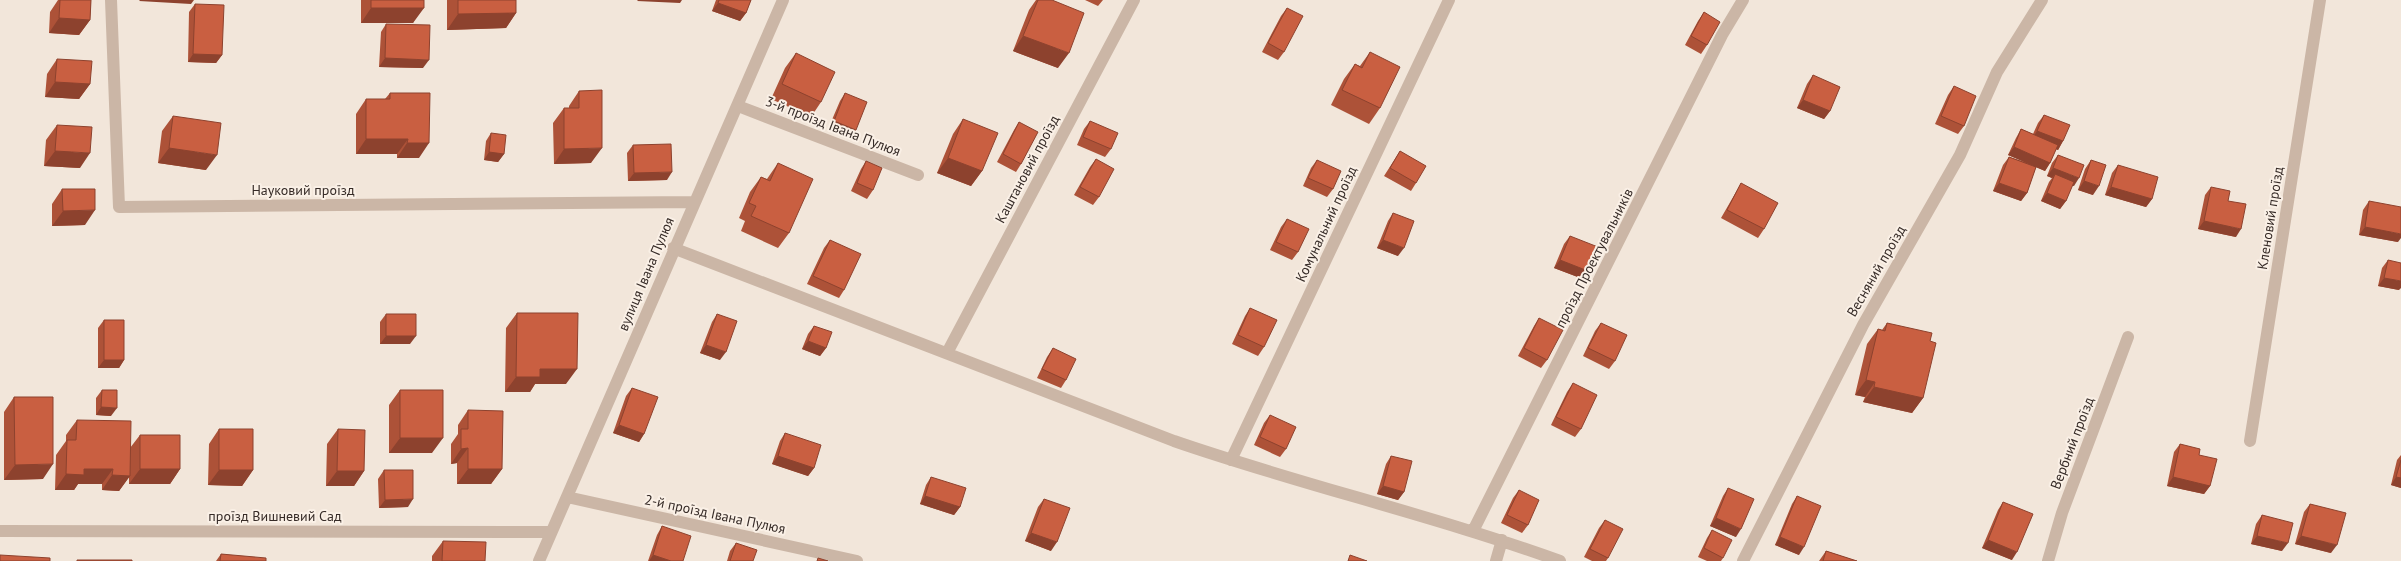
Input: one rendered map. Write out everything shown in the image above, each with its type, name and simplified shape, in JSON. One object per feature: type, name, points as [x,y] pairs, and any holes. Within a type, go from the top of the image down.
[{"type":"street","name":"Науковий проїзд","points":[[111,0],[119,207],[694,202]]},
{"type":"street","name":"вулиця Івана Пулюя","points":[[539,561],[783,0]]},
{"type":"street","name":"Каштановий проїзд","points":[[947,353],[1134,0]]},
{"type":"street","name":"Комунальний проїзд","points":[[1231,460],[1449,0]]},
{"type":"street","name":"проїзд Проектувальників","points":[[1473,531],[1713,53],[1743,0]]},
{"type":"street","name":"Весняний проїзд","points":[[1743,561],[1863,324],[1960,155],[1996,72],[2042,0]]},
{"type":"street","name":"Кленовий проїзд","points":[[2250,441],[2320,0]]},
{"type":"street","name":"3-й проїзд Івана Пулюя","points":[[738,106],[918,175]]},
{"type":"street","points":[[674,248],[1231,460],[1473,531],[1560,561]]},
{"type":"street","name":"Вербний проїзд","points":[[2048,561],[2062,513],[2128,337]]},
{"type":"street","name":"2-й проїзд Івана Пулюя","points":[[567,497],[857,561]]},
{"type":"street","name":"проїзд Вишневий Сад","points":[[0,531],[550,532]]},
{"type":"street","points":[[1496,561],[1502,540]]},
{"type":"building","points":[[60,0],[91,0],[90,20],[59,18]]},
{"type":"building","points":[[371,0],[424,0],[424,8],[371,8]]},
{"type":"building","points":[[458,0],[516,0],[516,13],[458,14]]},
{"type":"building","points":[[719,0],[751,0],[746,13],[718,3]]},
{"type":"building","points":[[1038,0],[1052,0],[1084,13],[1069,53],[1023,36]]},
{"type":"building","points":[[195,4],[224,5],[222,55],[193,54]]},
{"type":"building","points":[[1287,8],[1303,16],[1284,52],[1268,43]]},
{"type":"building","points":[[1704,12],[1720,22],[1707,45],[1691,36]]},
{"type":"building","points":[[386,24],[430,25],[429,60],[385,58]]},
{"type":"building","points":[[1370,52],[1400,67],[1380,108],[1342,90],[1355,64],[1362,68]]},
{"type":"building","points":[[796,53],[835,72],[821,102],[782,84]]},
{"type":"building","points":[[57,59],[92,61],[90,84],[55,82]]},
{"type":"building","points":[[1813,75],[1840,87],[1830,111],[1803,100]]},
{"type":"building","points":[[1954,86],[1976,96],[1964,126],[1941,116]]},
{"type":"building","points":[[602,90],[602,148],[564,149],[564,108],[579,108],[579,91]]},
{"type":"building","points":[[390,93],[430,93],[429,143],[407,143],[408,139],[366,139],[366,99],[390,99]]},
{"type":"building","points":[[845,93],[867,102],[856,130],[834,121]]},
{"type":"building","points":[[2044,115],[2070,125],[2063,141],[2037,131]]},
{"type":"building","points":[[173,116],[221,123],[217,155],[169,148]]},
{"type":"building","points":[[963,119],[998,133],[982,171],[948,158]]},
{"type":"building","points":[[1090,121],[1118,133],[1111,149],[1083,137]]},
{"type":"building","points":[[1019,122],[1038,132],[1021,164],[1003,154]]},
{"type":"building","points":[[57,125],[92,127],[90,153],[55,151]]},
{"type":"building","points":[[2021,129],[2058,145],[2050,163],[2014,147]]},
{"type":"building","points":[[491,133],[506,135],[504,154],[489,152]]},
{"type":"building","points":[[671,144],[672,172],[634,173],[633,145]]},
{"type":"building","points":[[1400,151],[1426,166],[1416,183],[1390,168]]},
{"type":"building","points":[[2058,155],[2084,165],[2079,178],[2053,168]]},
{"type":"building","points":[[2009,157],[2036,167],[2027,193],[1999,183]]},
{"type":"building","points":[[1096,159],[1114,169],[1099,197],[1080,187]]},
{"type":"building","points":[[1317,160],[1341,171],[1333,189],[1308,178]]},
{"type":"building","points":[[2091,160],[2106,165],[2099,186],[2084,181]]},
{"type":"building","points":[[866,161],[882,168],[873,190],[857,183]]},
{"type":"building","points":[[778,163],[813,179],[789,233],[751,216],[756,206],[749,203],[761,177],[770,181]]},
{"type":"building","points":[[2118,165],[2158,177],[2152,199],[2111,187]]},
{"type":"building","points":[[2055,174],[2074,182],[2066,201],[2047,193]]},
{"type":"building","points":[[1741,183],[1778,203],[1764,229],[1727,210]]},
{"type":"building","points":[[2211,187],[2230,191],[2228,201],[2246,204],[2241,229],[2204,221]]},
{"type":"building","points":[[62,189],[95,189],[95,210],[63,211]]},
{"type":"building","points":[[2369,201],[2401,207],[2401,234],[2365,227]]},
{"type":"building","points":[[1393,213],[1414,221],[1404,248],[1383,240]]},
{"type":"building","points":[[1287,219],[1309,229],[1298,252],[1276,242]]},
{"type":"building","points":[[1570,236],[1598,247],[1588,271],[1560,260]]},
{"type":"building","points":[[830,240],[861,254],[844,290],[813,276]]},
{"type":"building","points":[[2388,260],[2401,263],[2401,281],[2384,278]]},
{"type":"building","points":[[1250,308],[1277,320],[1264,347],[1238,335]]},
{"type":"building","points":[[517,313],[578,313],[577,369],[540,369],[540,377],[516,377]]},
{"type":"building","points":[[386,314],[416,314],[416,336],[386,336]]},
{"type":"building","points":[[717,314],[737,321],[726,352],[706,345]]},
{"type":"building","points":[[1539,318],[1563,330],[1547,360],[1524,348]]},
{"type":"building","points":[[104,320],[124,320],[124,360],[104,360]]},
{"type":"building","points":[[1601,323],[1627,335],[1615,361],[1588,348]]},
{"type":"building","points":[[1887,323],[1932,333],[1930,341],[1936,343],[1923,398],[1874,387],[1875,382],[1866,380],[1878,329],[1885,331]]},
{"type":"building","points":[[814,326],[832,332],[826,348],[808,341]]},
{"type":"building","points":[[1053,348],[1076,359],[1066,380],[1042,369]]},
{"type":"building","points":[[1573,383],[1597,395],[1581,429],[1556,417]]},
{"type":"building","points":[[632,388],[658,397],[644,434],[619,425]]},
{"type":"building","points":[[102,390],[117,390],[117,408],[101,407]]},
{"type":"building","points":[[400,390],[443,390],[443,438],[400,438]]},
{"type":"building","points":[[14,397],[53,397],[53,464],[15,465]]},
{"type":"building","points":[[468,410],[503,411],[502,469],[468,469],[468,448],[461,449],[461,429],[468,429]]},
{"type":"building","points":[[1270,415],[1296,427],[1286,449],[1260,437]]},
{"type":"building","points":[[77,420],[131,421],[130,476],[112,475],[113,469],[84,469],[84,475],[66,474],[67,440],[76,440]]},
{"type":"building","points":[[219,429],[253,429],[253,470],[219,470]]},
{"type":"building","points":[[338,429],[365,430],[364,471],[337,471]]},
{"type":"building","points":[[785,433],[821,445],[814,468],[778,456]]},
{"type":"building","points":[[140,435],[180,435],[180,469],[140,469]]},
{"type":"building","points":[[2180,444],[2200,449],[2199,455],[2217,459],[2210,486],[2173,477]]},
{"type":"building","points":[[1391,456],[1412,461],[1404,492],[1383,486]]},
{"type":"building","points":[[2401,460],[2401,478],[2396,477]]},
{"type":"building","points":[[384,470],[413,470],[413,499],[385,500]]},
{"type":"building","points":[[931,477],[966,488],[960,507],[925,496]]},
{"type":"building","points":[[1728,488],[1754,499],[1741,529],[1716,518]]},
{"type":"building","points":[[1519,490],[1539,500],[1528,525],[1507,515]]},
{"type":"building","points":[[1797,496],[1821,506],[1804,547],[1780,537]]},
{"type":"building","points":[[1044,499],[1070,508],[1057,542],[1031,533]]},
{"type":"building","points":[[2003,502],[2033,514],[2017,552],[1988,540]]},
{"type":"building","points":[[2310,504],[2346,513],[2337,545],[2301,536]]},
{"type":"building","points":[[2262,515],[2293,523],[2288,543],[2257,536]]},
{"type":"building","points":[[1605,520],[1623,529],[1608,558],[1590,549]]},
{"type":"building","points":[[662,526],[691,536],[683,561],[671,561],[653,555]]},
{"type":"building","points":[[1712,530],[1732,540],[1723,558],[1704,548]]},
{"type":"building","points":[[443,541],[486,542],[485,561],[442,561]]},
{"type":"building","points":[[736,543],[757,550],[753,561],[730,561]]},
{"type":"building","points":[[1826,551],[1857,561],[1823,561]]},
{"type":"building","points":[[221,554],[266,558],[266,561],[220,561]]},
{"type":"building","points":[[0,555],[50,558],[50,561],[0,561]]},
{"type":"building","points":[[1350,555],[1367,561],[1348,561]]},
{"type":"building","points":[[818,558],[828,561],[817,561]]},
{"type":"building","points":[[132,560],[132,561],[77,561]]}]
